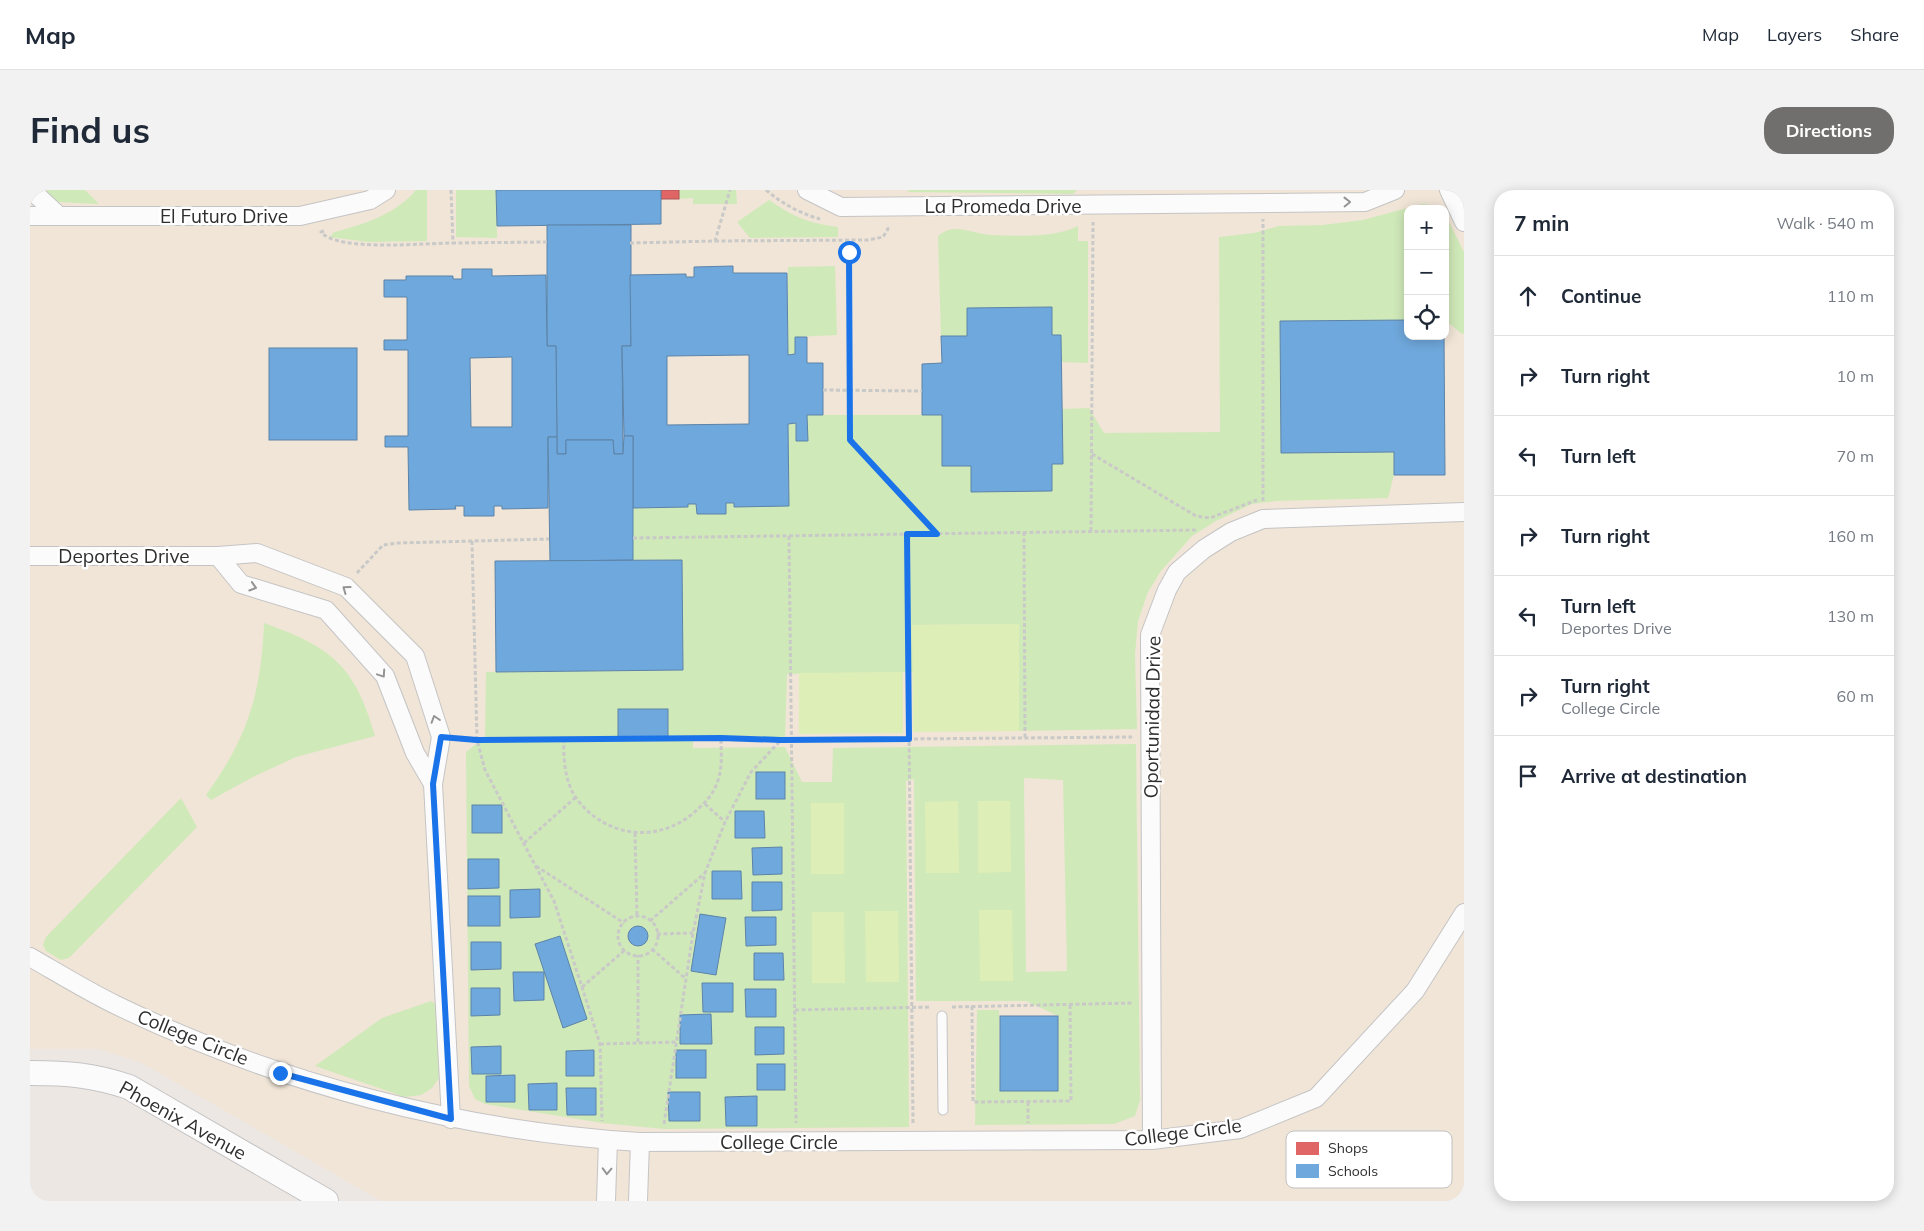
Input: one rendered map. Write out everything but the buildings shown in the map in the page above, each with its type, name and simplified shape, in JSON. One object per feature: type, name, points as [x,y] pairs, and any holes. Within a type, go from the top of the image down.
[{"type":"street","points":[[32,190],[58,215]]},
{"type":"street","name":"El Futuro Drive","points":[[30,216],[300,216],[370,200],[386,190]]},
{"type":"street","name":"La Promeda Drive","points":[[808,190],[841,207],[1263,204]]},
{"type":"street","points":[[1263,204],[1326,190]]},
{"type":"street","points":[[1263,204],[1365,202],[1395,190]]},
{"type":"street","points":[[1449,190],[1464,222]]},
{"type":"street","name":"Oportunidad Drive","points":[[1152,1140],[1150,635],[1167,590],[1177,572],[1204,549],[1237,530],[1263,519],[1464,512]]},
{"type":"street","name":"Deportes Drive","points":[[30,556],[218,556],[257,553],[346,587],[415,656],[441,737],[433,784],[451,1119]]},
{"type":"street","name":"Deportes Drive","points":[[218,556],[241,584],[326,610],[385,676],[415,753],[433,784]]},
{"type":"street","name":"College Circle","points":[[30,957],[115,1005],[280,1073],[451,1119],[609,1132],[640,1142],[1152,1140],[1240,1129],[1316,1098],[1415,991],[1464,913]]},
{"type":"street","name":"Phoenix Avenue","points":[[30,1073],[68,1073],[98,1077],[129,1087],[326,1201]]},
{"type":"street","points":[[606,1201],[609,1132]]},
{"type":"street","points":[[638,1201],[640,1142]]},
{"type":"lane","points":[[942,1016],[943,1110]]},
{"type":"path","points":[[451,190],[453,243]]},
{"type":"path","points":[[715,241],[730,190]]},
{"type":"path","points":[[766,190],[801,214],[822,219]]},
{"type":"path","points":[[1263,204],[1263,519]]},
{"type":"path","points":[[1091,532],[1093,206]]},
{"type":"path","points":[[630,243],[868,240],[883,237],[888,229],[886,223],[876,223]]},
{"type":"path","points":[[327,229],[321,232],[326,238],[354,245],[547,242]]},
{"type":"path","points":[[849,252],[850,440],[937,534]]},
{"type":"path","points":[[823,390],[922,391]]},
{"type":"path","points":[[1092,454],[1196,516],[1210,518],[1254,500],[1263,499]]},
{"type":"path","points":[[634,538],[1237,530]]},
{"type":"path","points":[[1024,532],[1025,738]]},
{"type":"path","points":[[907,534],[913,1141]]},
{"type":"path","points":[[789,536],[796,1142]]},
{"type":"path","points":[[346,587],[383,545],[549,539]]},
{"type":"path","points":[[472,541],[477,740],[485,770],[554,901],[600,1044],[602,1123],[609,1132]]},
{"type":"path","points":[[441,737],[477,740],[721,738],[792,740],[1150,737]]},
{"type":"path","points":[[564,739],[563,761],[576,797],[599,821],[624,831],[650,833],[677,826],[704,804],[717,784],[722,765],[721,738]]},
{"type":"path","points":[[664,1129],[693,933],[705,873],[725,822],[751,772],[781,740]]},
{"type":"path","points":[[524,844],[576,797]]},
{"type":"path","points":[[704,804],[725,822]]},
{"type":"path","points":[[636,832],[637,917]]},
{"type":"path","points":[[535,865],[624,922]]},
{"type":"path","points":[[650,921],[705,873]]},
{"type":"path","points":[[629,917],[637,917],[644,917],[656,926],[658,943],[646,955],[630,956],[619,944],[618,928],[629,917]]},
{"type":"path","points":[[657,934],[693,933]]},
{"type":"path","points":[[652,949],[687,980]]},
{"type":"path","points":[[582,987],[625,950]]},
{"type":"path","points":[[638,955],[638,1042]]},
{"type":"path","points":[[946,1007],[1151,1002]]},
{"type":"path","points":[[972,1006],[973,1102],[1071,1101],[1070,1004]]},
{"type":"path","points":[[794,1010],[937,1007]]},
{"type":"path","points":[[600,1044],[677,1042]]},
{"type":"shaded area","points":[[30,190],[1464,190],[1464,1201],[381,1201],[142,1063],[99,1049],[30,1049]]},
{"type":"green space","points":[[44,190],[85,190],[99,204],[57,202]]},
{"type":"green space","points":[[416,190],[427,190],[427,241],[368,242],[330,237],[334,232],[367,222],[389,212],[399,206]]},
{"type":"green space","points":[[456,190],[496,190],[497,238],[456,237]]},
{"type":"green space","points":[[679,190],[736,190],[737,204],[693,204],[693,198],[679,199]]},
{"type":"green space","points":[[910,190],[1077,190],[1073,194],[907,192]]},
{"type":"green space","points":[[769,200],[786,211],[802,218],[838,227],[838,237],[750,238],[737,222]]},
{"type":"green space","points":[[1404,209],[1404,320],[1280,321],[1281,453],[1394,452],[1394,475],[1388,498],[1276,501],[1252,504],[1216,521],[1192,536],[1161,571],[1148,592],[1138,621],[1135,654],[1137,729],[1019,731],[1018,624],[913,625],[913,672],[787,674],[785,738],[693,739],[693,748],[785,747],[802,782],[832,782],[833,748],[1136,744],[1140,1100],[1135,1116],[1114,1124],[975,1125],[977,1010],[999,1010],[1000,1091],[1058,1091],[1058,1016],[1026,1001],[916,1001],[914,779],[906,781],[909,1127],[664,1129],[602,1123],[485,1104],[475,1099],[469,1086],[466,752],[485,737],[486,672],[683,670],[682,560],[633,560],[633,508],[688,507],[688,504],[696,504],[697,514],[726,514],[726,503],[789,506],[788,424],[796,423],[796,441],[807,441],[807,415],[942,415],[942,466],[971,466],[971,492],[1052,491],[1052,464],[1062,409],[1089,408],[1104,433],[1220,432],[1219,237],[1254,233],[1279,226],[1323,225],[1363,220]],"holes":[[[619,709],[668,710],[668,739],[619,739]],[[1024,778],[1063,780],[1067,971],[1026,972]]]},
{"type":"green space","points":[[1449,222],[1464,252],[1464,333],[1462,334],[1449,323]]},
{"type":"green space","points":[[1078,226],[1078,241],[1088,241],[1088,363],[1062,362],[1061,336],[1052,335],[1052,307],[967,308],[967,336],[941,336],[938,236],[958,229],[986,234],[1037,235],[1058,233]]},
{"type":"green space","points":[[835,266],[837,335],[795,337],[795,354],[788,355],[788,267]]},
{"type":"green space","points":[[264,623],[307,641],[337,662],[349,675],[359,692],[375,736],[296,757],[251,778],[211,800],[206,795],[232,754],[250,714],[260,672]]},
{"type":"green space","points":[[1019,624],[1019,731],[913,732],[912,625]]},
{"type":"green space","points":[[903,672],[903,733],[799,734],[799,673]]},
{"type":"green space","points":[[181,798],[197,827],[69,958],[61,960],[46,951],[43,945],[46,937]]},
{"type":"green space","points":[[958,801],[959,873],[926,873],[925,802]]},
{"type":"green space","points":[[978,801],[1010,801],[1011,872],[978,873]]},
{"type":"green space","points":[[811,803],[844,803],[844,874],[811,874]]},
{"type":"green space","points":[[979,910],[1012,910],[1013,981],[980,981]]},
{"type":"green space","points":[[865,911],[898,911],[899,982],[866,982]]},
{"type":"green space","points":[[812,912],[844,912],[845,983],[812,983]]},
{"type":"green space","points":[[431,1001],[438,1005],[439,1078],[432,1088],[421,1095],[405,1097],[315,1066],[382,1018]]},
{"type":"route","points":[[280,1073],[451,1119],[433,784],[441,737],[477,740],[909,739],[907,534],[937,534],[850,440],[849,252]]}]
